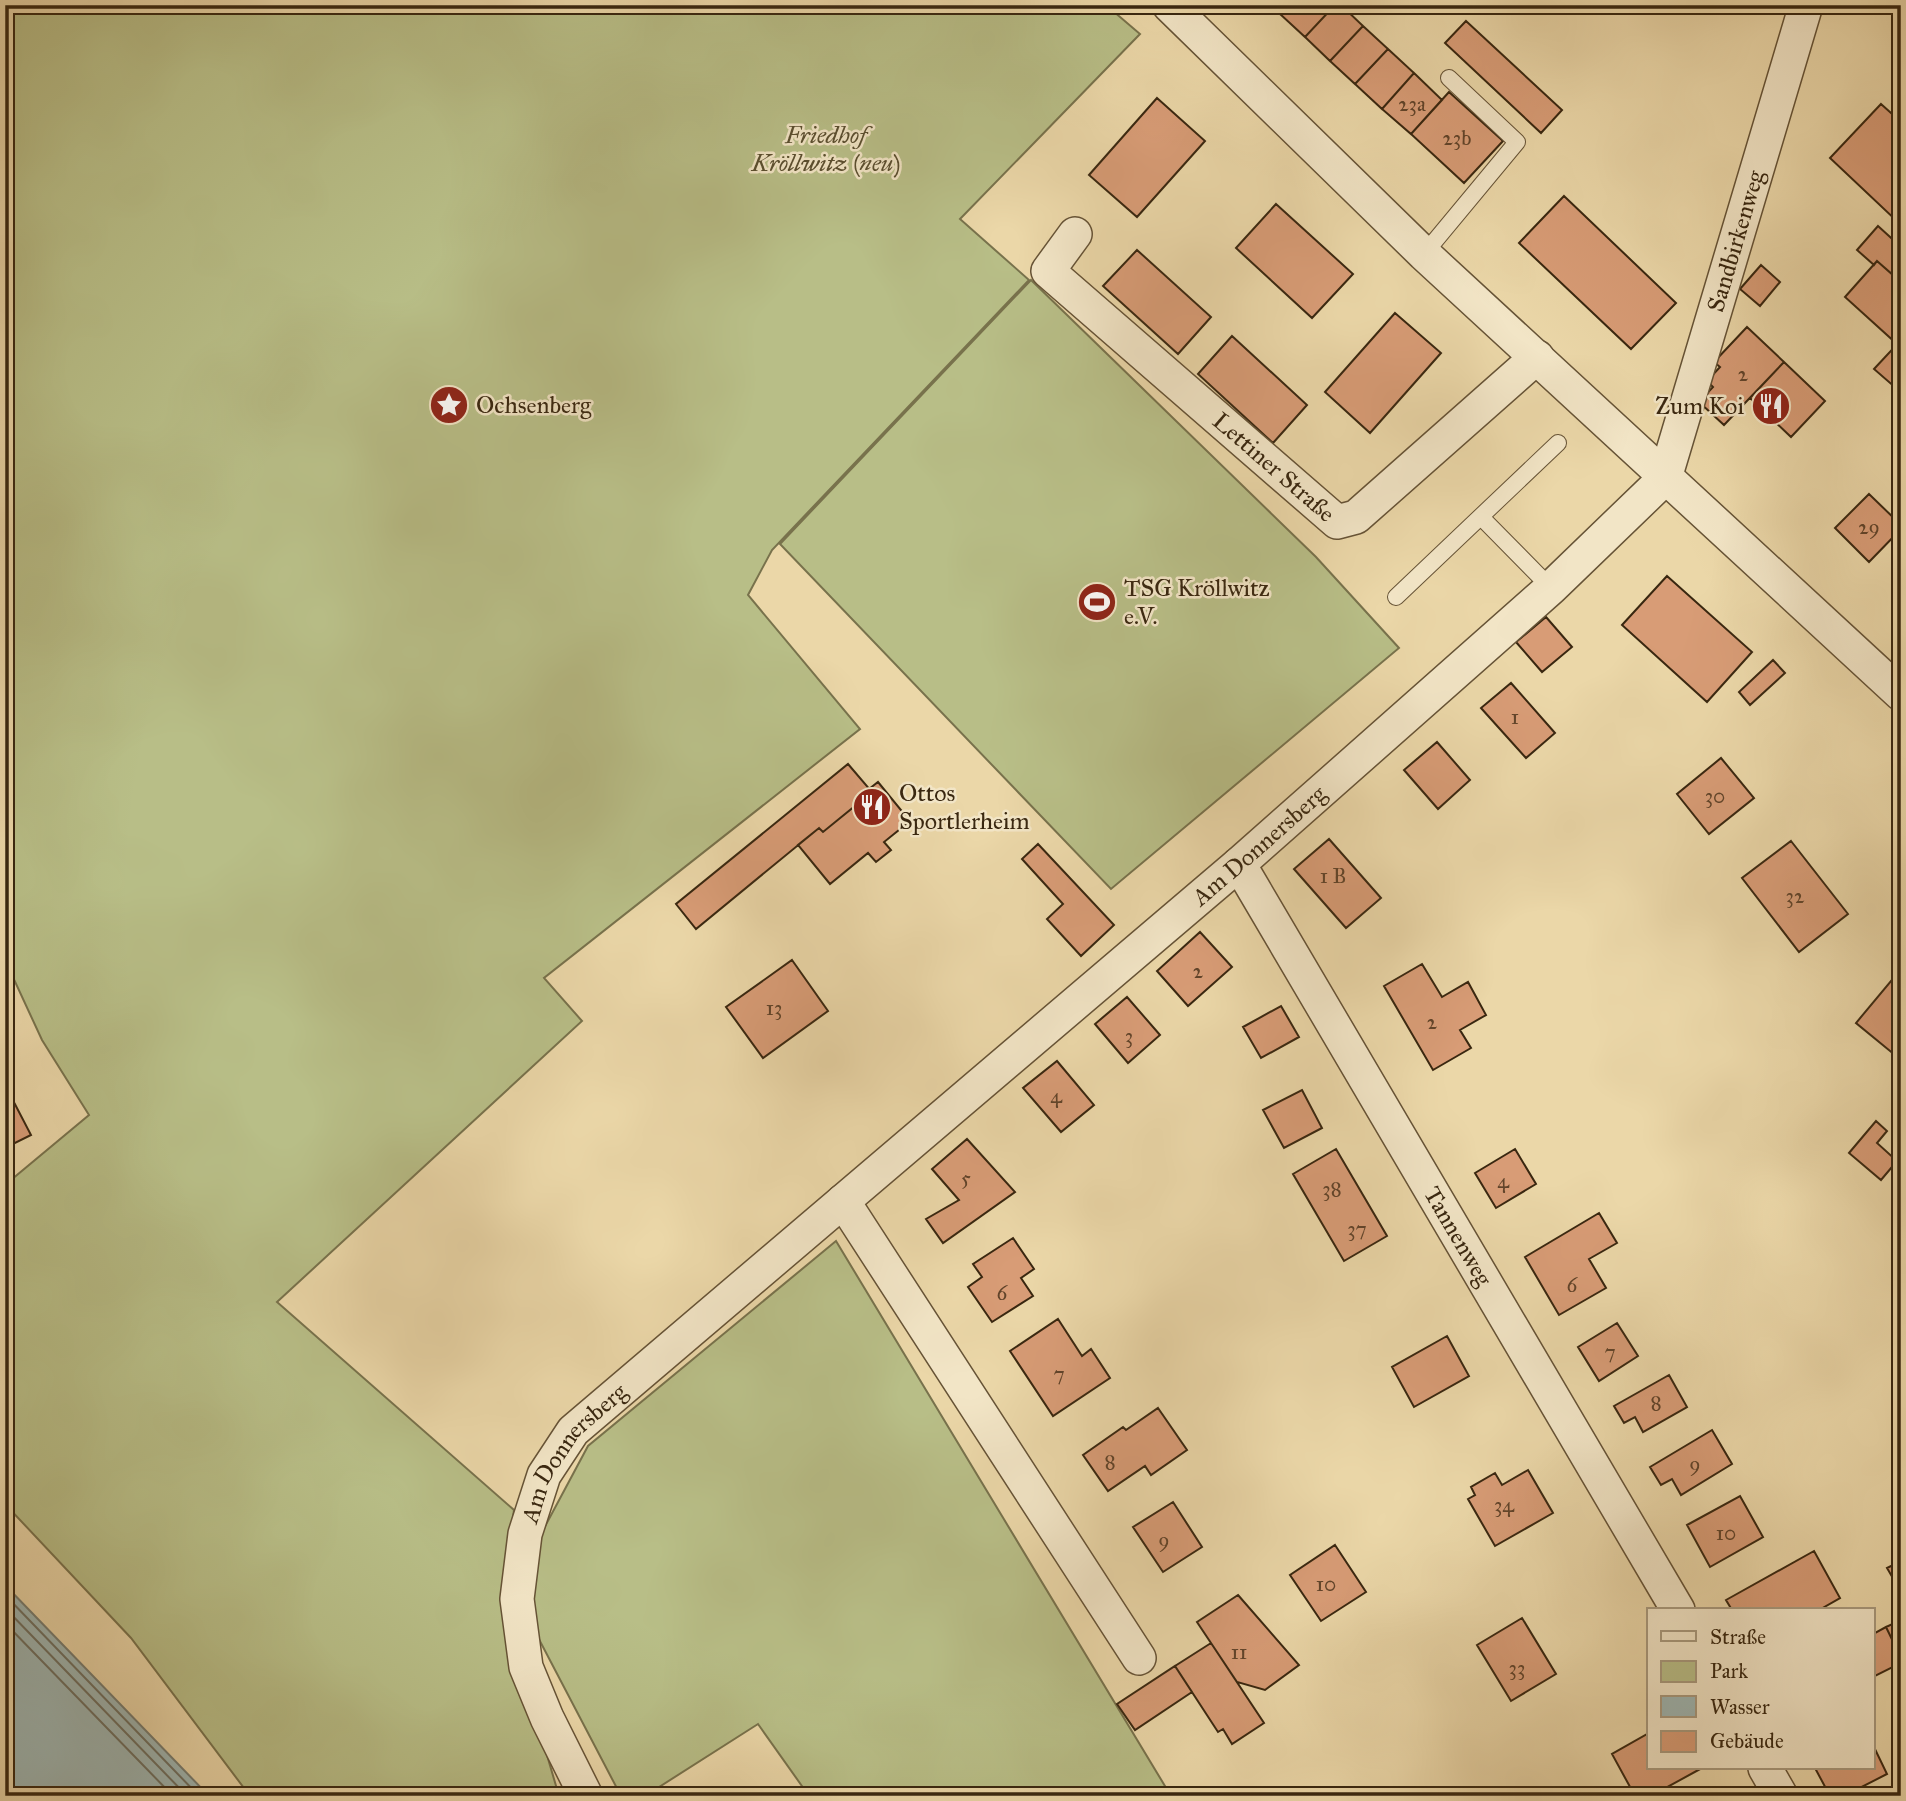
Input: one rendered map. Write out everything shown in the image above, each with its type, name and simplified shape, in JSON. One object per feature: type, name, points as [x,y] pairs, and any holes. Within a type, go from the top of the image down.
[{"type":"street","points":[[1169,5],[1424,254],[1901,694]]},
{"type":"street","name":"Sandbirkenweg","points":[[1665,478],[1806,5]]},
{"type":"street","name":"Lettiner Straße","points":[[1075,233],[1048,271],[1337,522],[1356,517],[1537,356]]},
{"type":"street","name":"Am Donnersberg","points":[[586,1796],[547,1718],[526,1667],[517,1599],[525,1534],[544,1475],[573,1431],[1239,864],[1551,588],[1665,478]]},
{"type":"street","name":"Tannenweg","points":[[1239,864],[1677,1608]]},
{"type":"street","points":[[843,1201],[1139,1658]]},
{"type":"street","points":[[1766,1770],[1781,1796]]},
{"type":"lane","points":[[1424,254],[1517,142],[1449,78]]},
{"type":"lane","points":[[1396,597],[1558,443]]},
{"type":"lane","points":[[1481,517],[1551,588]]},
{"type":"green space","name":"Friedhof Kröllwitz (neu)","points":[[5,5],[1106,5],[1140,34],[960,219],[1029,280],[772,550],[748,595],[860,729],[544,978],[582,1021],[277,1302],[514,1510],[502,1602],[559,1796],[250,1796],[131,1638],[5,1504],[5,1185],[89,1115],[42,1040],[5,960]]},
{"type":"green space","name":"TSG Kröllwitz e.V.","points":[[1031,280],[1316,557],[1399,648],[1111,889],[780,544]]},
{"type":"green space","points":[[836,1241],[1171,1796],[809,1796],[758,1724],[645,1796],[621,1796],[531,1624],[534,1547],[588,1446]]},
{"type":"water","points":[[5,1585],[209,1796],[5,1796]]},
{"type":"building","points":[[1270,5],[1288,5],[1280,14]]},
{"type":"building","points":[[1288,5],[1335,5],[1305,37],[1280,14]]},
{"type":"building","points":[[1335,5],[1341,5],[1363,26],[1330,61],[1305,37]]},
{"type":"building","points":[[1466,21],[1562,110],[1541,133],[1445,43]]},
{"type":"building","points":[[1363,26],[1388,49],[1355,84],[1330,61]]},
{"type":"building","points":[[1388,49],[1414,73],[1382,109],[1355,84]]},
{"type":"building","points":[[1414,73],[1442,100],[1411,134],[1382,109]]},
{"type":"building","points":[[1449,92],[1503,141],[1464,183],[1411,134]]},
{"type":"building","points":[[1157,98],[1205,141],[1137,217],[1089,175]]},
{"type":"building","points":[[1881,104],[1901,122],[1901,135],[1898,138],[1901,141],[1901,225],[1830,158]]},
{"type":"building","points":[[1564,196],[1676,303],[1631,349],[1519,243]]},
{"type":"building","points":[[1276,204],[1353,274],[1312,318],[1236,248]]},
{"type":"building","points":[[1878,226],[1901,247],[1901,268],[1894,276],[1877,261],[1874,265],[1857,250]]},
{"type":"building","points":[[1137,250],[1211,317],[1178,354],[1103,286]]},
{"type":"building","points":[[1877,261],[1901,282],[1901,340],[1897,344],[1845,297]]},
{"type":"building","points":[[1761,265],[1780,282],[1760,306],[1740,289]]},
{"type":"building","points":[[1395,313],[1441,353],[1370,433],[1325,392]]},
{"type":"building","points":[[1747,327],[1784,362],[1724,425],[1699,402],[1713,387],[1707,381],[1720,367],[1714,362]]},
{"type":"building","points":[[1232,336],[1307,405],[1273,443],[1198,374]]},
{"type":"building","points":[[1901,340],[1901,385],[1897,389],[1874,369]]},
{"type":"building","points":[[1784,362],[1825,401],[1791,437],[1750,398]]},
{"type":"building","points":[[1869,494],[1901,525],[1901,529],[1869,562],[1835,528]]},
{"type":"building","points":[[1667,576],[1752,652],[1707,702],[1622,625]]},
{"type":"building","points":[[1546,617],[1572,647],[1542,672],[1516,642]]},
{"type":"building","points":[[1773,660],[1785,673],[1750,705],[1739,692]]},
{"type":"building","points":[[1511,683],[1555,733],[1526,758],[1481,708]]},
{"type":"building","points":[[1437,742],[1470,780],[1438,809],[1404,770]]},
{"type":"building","points":[[1721,758],[1754,798],[1709,834],[1677,794]]},
{"type":"building","points":[[848,764],[872,792],[823,832],[819,828],[696,929],[676,904]]},
{"type":"building","points":[[878,782],[910,821],[884,842],[891,850],[876,862],[868,853],[830,884],[798,845],[819,828],[823,832],[872,792],[869,789]]},
{"type":"building","points":[[1329,839],[1381,898],[1346,928],[1294,869]]},
{"type":"building","points":[[1791,841],[1848,914],[1799,952],[1742,878]]},
{"type":"building","points":[[1038,844],[1114,925],[1081,956],[1047,919],[1063,904],[1022,859]]},
{"type":"building","points":[[1200,932],[1232,967],[1188,1006],[1157,971]]},
{"type":"building","points":[[792,960],[828,1011],[763,1058],[726,1007]]},
{"type":"building","points":[[1422,964],[1442,997],[1468,982],[1486,1015],[1460,1030],[1471,1048],[1433,1070],[1384,986]]},
{"type":"building","points":[[1901,969],[1901,1060],[1856,1023]]},
{"type":"building","points":[[1127,997],[1160,1035],[1128,1063],[1095,1024]]},
{"type":"building","points":[[1281,1006],[1299,1037],[1261,1058],[1243,1027]]},
{"type":"building","points":[[1057,1061],[1094,1105],[1061,1132],[1023,1088]]},
{"type":"building","points":[[5,1085],[31,1135],[5,1148]]},
{"type":"building","points":[[1302,1090],[1322,1128],[1284,1148],[1263,1110]]},
{"type":"building","points":[[1876,1121],[1887,1131],[1877,1143],[1897,1161],[1881,1180],[1849,1153]]},
{"type":"building","points":[[967,1139],[1015,1192],[943,1243],[926,1219],[959,1200],[932,1169]]},
{"type":"building","points":[[1336,1149],[1387,1236],[1344,1261],[1293,1174]]},
{"type":"building","points":[[1515,1149],[1536,1184],[1496,1208],[1475,1173]]},
{"type":"building","points":[[1599,1213],[1617,1243],[1589,1259],[1606,1288],[1559,1315],[1525,1257]]},
{"type":"building","points":[[1013,1238],[1034,1269],[1021,1278],[1033,1296],[992,1322],[968,1287],[982,1277],[973,1264]]},
{"type":"building","points":[[1058,1319],[1082,1356],[1091,1349],[1110,1378],[1053,1416],[1010,1351]]},
{"type":"building","points":[[1617,1323],[1638,1356],[1599,1381],[1578,1347]]},
{"type":"building","points":[[1447,1336],[1469,1376],[1414,1407],[1392,1367]]},
{"type":"building","points":[[1669,1375],[1687,1407],[1643,1432],[1635,1417],[1624,1423],[1614,1406]]},
{"type":"building","points":[[1158,1408],[1187,1450],[1151,1475],[1145,1466],[1108,1491],[1083,1455],[1123,1427],[1126,1430]]},
{"type":"building","points":[[1712,1430],[1732,1464],[1681,1495],[1672,1479],[1661,1485],[1650,1467]]},
{"type":"building","points":[[1528,1470],[1553,1513],[1495,1546],[1468,1499],[1475,1495],[1471,1487],[1495,1473],[1502,1485]]},
{"type":"building","points":[[1740,1496],[1763,1537],[1710,1567],[1687,1525]]},
{"type":"building","points":[[1173,1502],[1202,1547],[1163,1572],[1133,1527]]},
{"type":"building","points":[[1335,1545],[1366,1592],[1321,1621],[1290,1575]]},
{"type":"building","points":[[1814,1551],[1840,1598],[1822,1608],[1731,1608],[1726,1600]]},
{"type":"building","points":[[1901,1561],[1901,1592],[1887,1568]]},
{"type":"building","points":[[1238,1595],[1299,1665],[1265,1690],[1237,1682],[1197,1622]]},
{"type":"building","points":[[1522,1618],[1556,1674],[1511,1701],[1477,1645]]},
{"type":"building","points":[[1901,1620],[1901,1658],[1886,1627]]},
{"type":"building","points":[[1886,1627],[1901,1663],[1874,1676],[1874,1633]]},
{"type":"building","points":[[1211,1643],[1264,1723],[1232,1744],[1223,1729],[1218,1732],[1175,1666]]},
{"type":"building","points":[[1175,1666],[1192,1692],[1135,1730],[1117,1704]]},
{"type":"building","points":[[1647,1734],[1647,1770],[1698,1770],[1651,1796],[1635,1796],[1612,1754]]},
{"type":"building","points":[[1874,1747],[1887,1774],[1844,1796],[1830,1796],[1816,1770],[1874,1770]]},
{"type":"place","name":"Ochsenberg","points":[[449,405]]},
{"type":"place","name":"Zum Koi","points":[[1771,406]]},
{"type":"place","name":"TSG Kröllwitz e.V.","points":[[1097,602]]},
{"type":"place","name":"Ottos Sportlerheim","points":[[872,807]]}]
